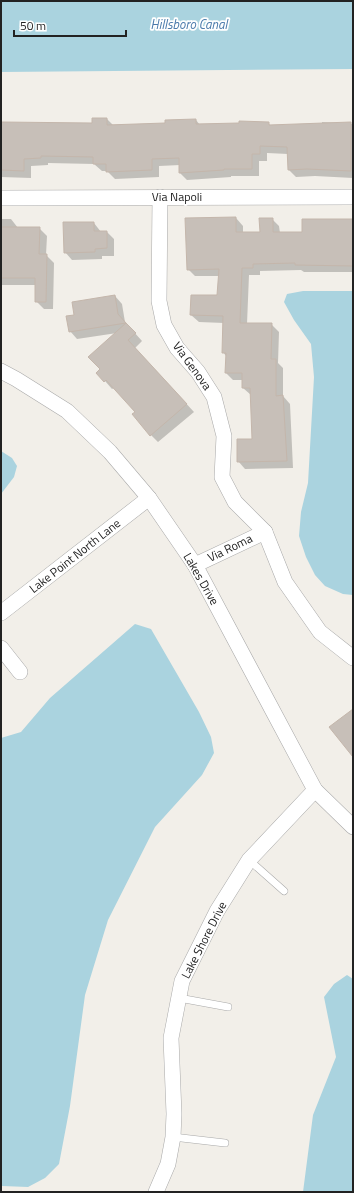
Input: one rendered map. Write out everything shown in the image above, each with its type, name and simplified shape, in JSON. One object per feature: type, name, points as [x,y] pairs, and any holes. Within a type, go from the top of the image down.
[{"type":"street","name":"Via Genova","points":[[160,197],[159,301],[164,325],[177,348],[198,372],[214,398],[224,436],[222,477],[235,502],[265,532],[285,582],[320,632],[353,658]]},
{"type":"street","name":"Via Napoli","points":[[1,198],[353,197]]},
{"type":"street","name":"Lakes Drive","points":[[1,371],[66,411],[110,452],[149,498],[196,565],[315,790],[353,827]]},
{"type":"street","name":"Lake Point North Lane","points":[[1,613],[149,498]]},
{"type":"street","name":"Via Roma","points":[[196,565],[265,532]]},
{"type":"street","points":[[1,648],[20,672]]},
{"type":"street","name":"Lake Shore Drive","points":[[156,1192],[168,1164],[173,1137],[174,1114],[171,1038],[182,981],[217,911],[249,860],[315,790]]},
{"type":"lane","points":[[249,860],[284,890]]},
{"type":"lane","points":[[179,998],[228,1007]]},
{"type":"lane","points":[[173,1137],[225,1143]]},
{"type":"water","name":"Hillsboro Canal","points":[[1,1],[353,1],[353,69],[1,72]]},
{"type":"water","points":[[303,291],[353,291],[353,595],[343,594],[325,586],[315,575],[306,557],[299,536],[301,512],[308,483],[314,377],[311,344],[294,320],[284,302],[287,294]]},
{"type":"water","points":[[1,451],[12,458],[17,466],[14,477],[1,494]]},
{"type":"water","points":[[135,624],[151,629],[199,712],[211,737],[214,753],[202,775],[155,827],[108,920],[85,995],[70,1106],[59,1164],[45,1178],[28,1187],[2,1186],[1,738],[21,732],[50,698]]},
{"type":"water","points":[[347,975],[353,979],[353,1192],[303,1192],[313,1115],[336,1057],[324,997],[334,984]]},
{"type":"building","points":[[92,118],[107,118],[107,125],[165,123],[165,120],[196,119],[196,124],[239,123],[239,121],[269,122],[269,125],[351,122],[351,171],[307,169],[288,170],[287,147],[260,146],[260,154],[252,154],[252,169],[224,169],[179,173],[179,158],[152,159],[152,170],[106,172],[106,164],[93,164],[93,157],[41,156],[41,158],[24,159],[24,171],[1,170],[1,122],[92,123]]},
{"type":"building","points":[[236,217],[236,232],[260,232],[259,218],[273,218],[273,232],[302,232],[302,219],[353,219],[353,266],[295,265],[295,263],[253,264],[253,268],[242,268],[240,323],[272,323],[271,359],[276,359],[276,396],[283,395],[287,461],[237,462],[237,439],[252,439],[250,388],[242,388],[242,373],[225,373],[226,353],[222,353],[223,316],[190,315],[191,295],[217,295],[219,269],[187,270],[185,218]]},
{"type":"building","points":[[63,222],[94,222],[94,231],[107,231],[107,248],[95,249],[95,252],[64,253]]},
{"type":"building","points":[[1,227],[40,227],[39,254],[47,254],[46,302],[35,302],[35,278],[1,278]]},
{"type":"building","points":[[115,295],[118,314],[126,323],[69,332],[66,316],[74,315],[72,302]]},
{"type":"building","points":[[126,323],[136,333],[128,340],[187,404],[150,436],[132,414],[135,412],[106,380],[104,382],[96,373],[100,369],[88,357]]},
{"type":"building","points":[[353,709],[353,757],[329,727]]}]
